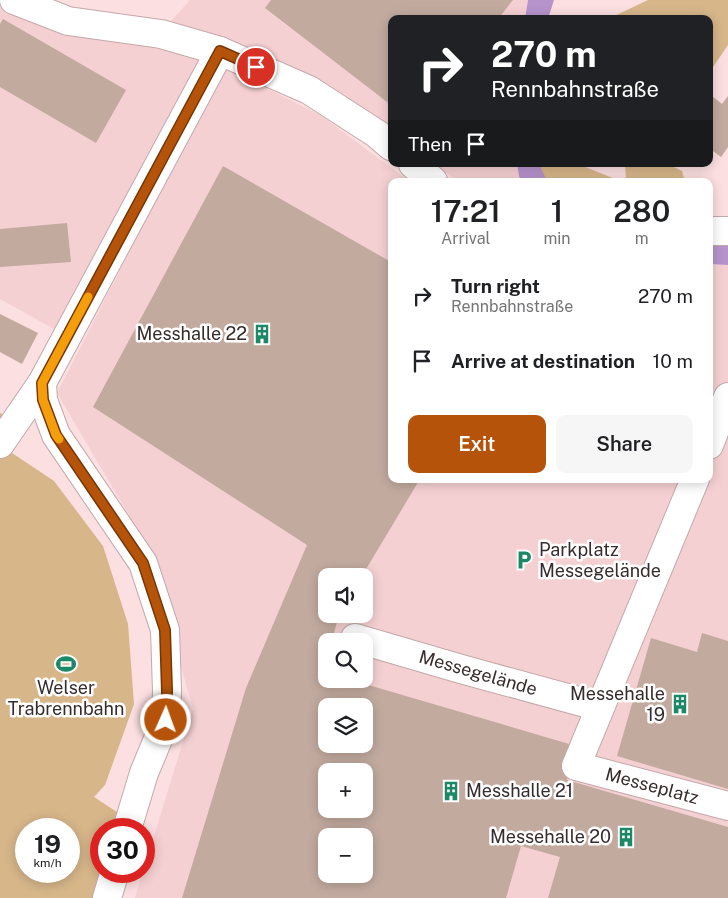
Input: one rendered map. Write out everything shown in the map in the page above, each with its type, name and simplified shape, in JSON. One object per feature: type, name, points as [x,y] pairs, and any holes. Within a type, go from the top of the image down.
[{"type":"street","points":[[14,0],[68,21],[161,34],[220,51],[309,90],[377,134],[388,143]]},
{"type":"street","points":[[0,444],[42,383],[220,51]]},
{"type":"street","points":[[417,167],[430,178]]},
{"type":"street","points":[[713,231],[728,231]]},
{"type":"street","points":[[42,383],[43,400],[56,435],[143,563],[165,630],[166,720],[144,773],[130,818]]},
{"type":"street","points":[[713,435],[728,397]]},
{"type":"street","points":[[600,707],[693,483]]},
{"type":"street","name":"Messegelände","points":[[373,643],[600,707]]},
{"type":"street","name":"Messeplatz","points":[[600,707],[576,766],[728,806]]},
{"type":"street","points":[[107,898],[111,883]]},
{"type":"shaded area","points":[[190,0],[528,0],[526,15],[388,15],[388,130],[288,71],[171,21]]},
{"type":"shaded area","points":[[528,0],[554,0],[549,15],[526,15]]},
{"type":"shaded area","points":[[648,0],[728,0],[728,45],[713,67],[713,15],[616,15]]},
{"type":"shaded area","points":[[0,2],[66,28],[216,59],[54,329],[0,299]]},
{"type":"shaded area","points":[[224,67],[320,115],[405,178],[388,178],[388,483],[713,483],[713,264],[728,265],[728,898],[135,898],[140,883],[155,883],[155,833],[193,709],[147,546],[57,393]]},
{"type":"shaded area","points":[[438,167],[518,167],[519,178],[454,178]]},
{"type":"shaded area","points":[[518,167],[540,167],[546,178],[519,178]]},
{"type":"shaded area","points":[[520,167],[585,167],[613,178],[522,178]]},
{"type":"shaded area","points":[[625,167],[674,167],[682,171],[684,178],[626,178]]},
{"type":"shaded area","points":[[713,240],[728,240],[728,265],[713,264]]},
{"type":"shaded area","name":"Welser Trabrennbahn","points":[[0,413],[15,421],[6,449],[54,481],[103,546],[128,624],[134,704],[105,785],[94,797],[120,814],[119,818],[90,818],[90,883],[98,883],[94,898],[0,898]]},
{"type":"building","points":[[271,0],[513,0],[501,15],[388,15],[388,103],[265,8]]},
{"type":"building","points":[[3,19],[126,90],[96,143],[0,87],[0,24]]},
{"type":"building","points":[[728,96],[728,147],[721,157],[713,151],[713,97],[722,104]]},
{"type":"building","points":[[223,166],[388,260],[388,483],[418,483],[367,568],[318,568],[318,623],[337,623],[334,633],[318,633],[318,688],[373,688],[373,686],[576,746],[567,780],[728,827],[728,898],[548,898],[560,857],[521,846],[506,898],[182,898],[246,688],[307,545],[93,407]]},
{"type":"building","points":[[67,223],[71,262],[0,267],[0,229]]},
{"type":"building","points":[[0,314],[38,333],[22,364],[0,352]]},
{"type":"building","name":"Messehalle 19","points":[[702,633],[728,641],[728,789],[617,756],[651,638],[697,652]]},
{"type":"slow traffic","points":[[59,439],[43,400],[42,383],[88,297]]},
{"type":"place","name":"Messhalle 22","points":[[262,334]]},
{"type":"place","name":"Parkplatz Messegelände","points":[[524,560]]},
{"type":"place","name":"Welser Trabrennbahn","points":[[66,664]]},
{"type":"place","name":"Messehalle 19","points":[[680,704]]},
{"type":"place","name":"Messhalle 21","points":[[451,791]]},
{"type":"place","name":"Messehalle 20","points":[[626,837]]},
{"type":"route","points":[[166,720],[165,630],[143,563],[56,435],[43,400],[42,383],[220,51],[256,67]]}]
